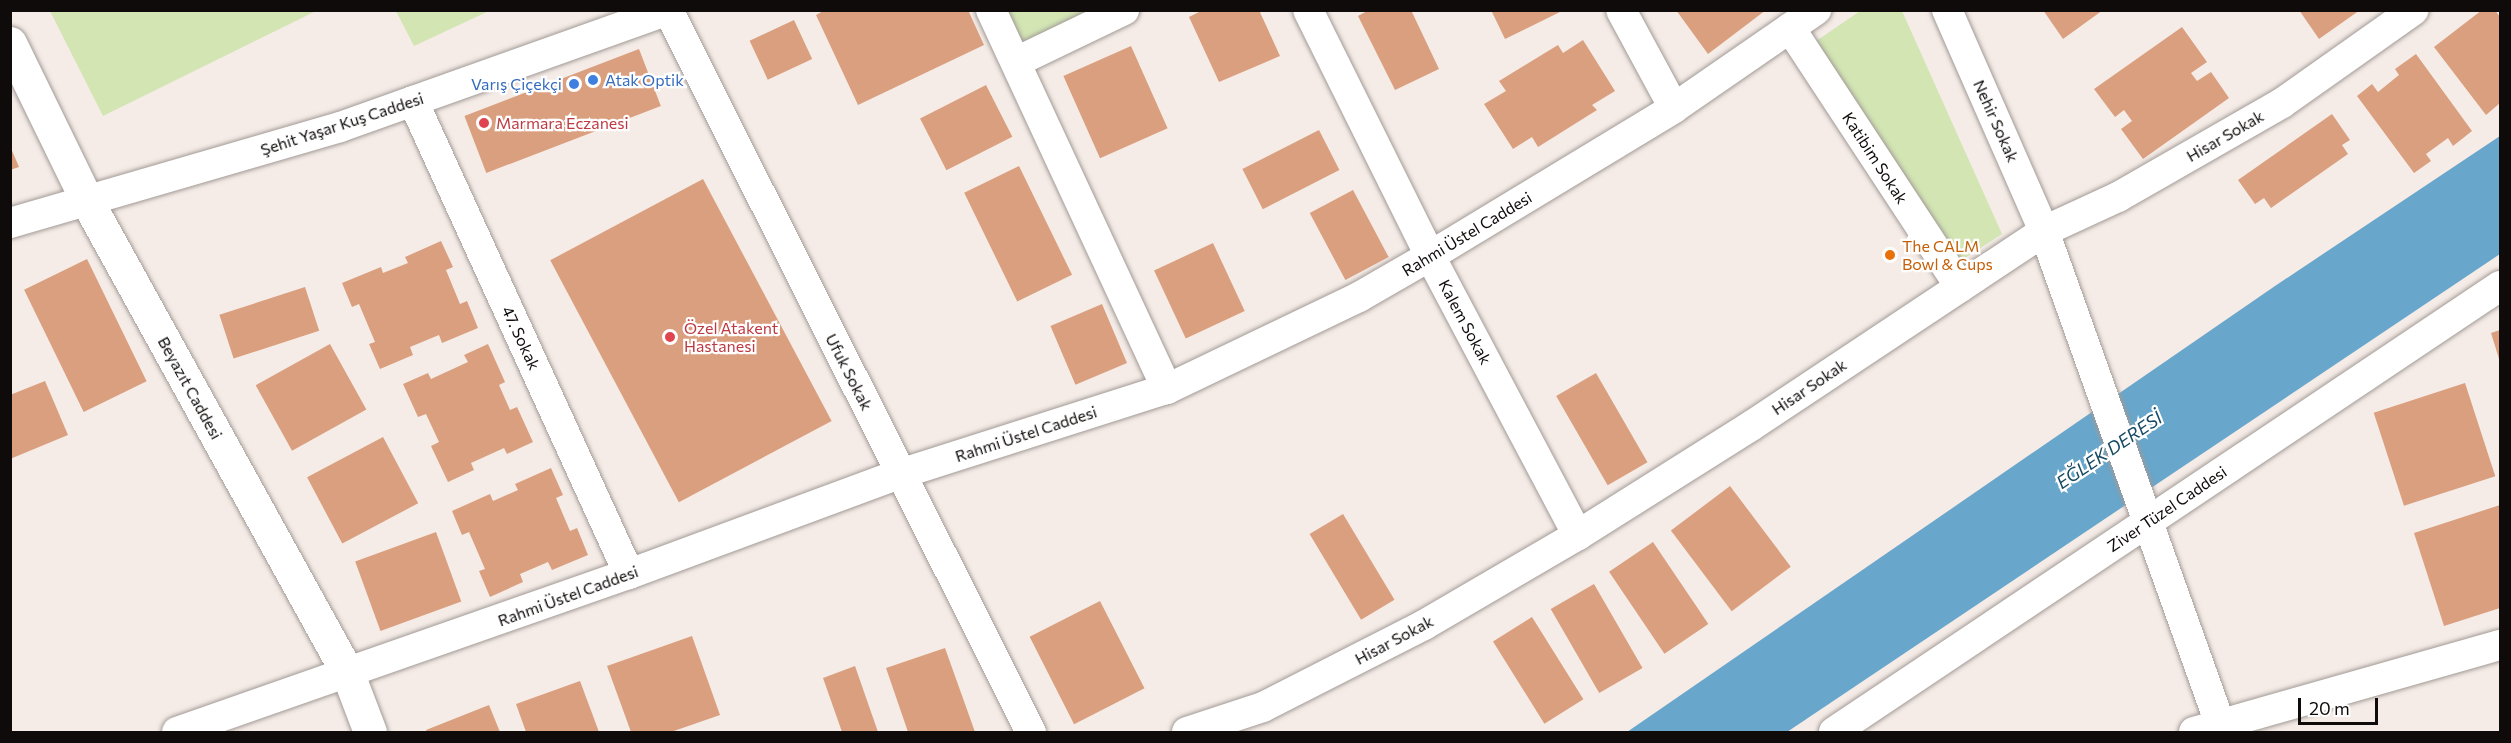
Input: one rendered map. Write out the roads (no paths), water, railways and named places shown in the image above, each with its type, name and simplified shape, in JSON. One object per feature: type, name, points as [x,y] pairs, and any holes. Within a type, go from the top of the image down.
[{"type":"street","points":[[991,10],[1167,389]]},
{"type":"street","points":[[1016,62],[1124,10]]},
{"type":"street","name":"Kalem Sokak","points":[[1308,10],[1430,256],[1578,535]]},
{"type":"street","points":[[1621,10],[1674,108]]},
{"type":"street","name":"Rahmi Üstel Caddesi","points":[[177,732],[629,574],[900,474],[1167,389],[1359,297],[1430,256],[1674,108],[1816,10]]},
{"type":"street","name":"Nehir Sokak","points":[[1947,10],[2044,231],[2145,514],[2212,730]]},
{"type":"street","name":"Hisar Sokak","points":[[1187,732],[1263,707],[1424,625],[1578,535],[2044,231],[2118,197],[2283,103],[2414,10]]},
{"type":"street","name":"Şehit Yaşar Kuş Caddesi","points":[[10,223],[340,127],[669,11]]},
{"type":"street","name":"Ufuk Sokak","points":[[669,11],[1031,732]]},
{"type":"street","name":"Katibim Sokak","points":[[1790,28],[1960,287]]},
{"type":"street","name":"Beyazıt Caddesi","points":[[10,43],[87,201],[348,674],[370,732]]},
{"type":"street","name":"47. Sokak","points":[[413,101],[629,574]]},
{"type":"street","name":"Ziver Tüzel Caddesi","points":[[1834,732],[2145,514],[2500,286]]},
{"type":"street","points":[[2212,730],[2500,645]]},
{"type":"water","name":"EĞLEK DERESİ","points":[[2500,136],[2500,254],[1787,732],[1627,732],[2275,286]]},
{"type":"place","name":"Atak Optik","points":[[593,80]]},
{"type":"place","name":"Varış Çiçekçi","points":[[574,84]]},
{"type":"place","name":"Marmara Eczanesi","points":[[484,123]]},
{"type":"place","name":"The CALM Bowl & Cups","points":[[1890,255]]},
{"type":"place","name":"Özel Atakent Hastanesi","points":[[670,337]]}]
